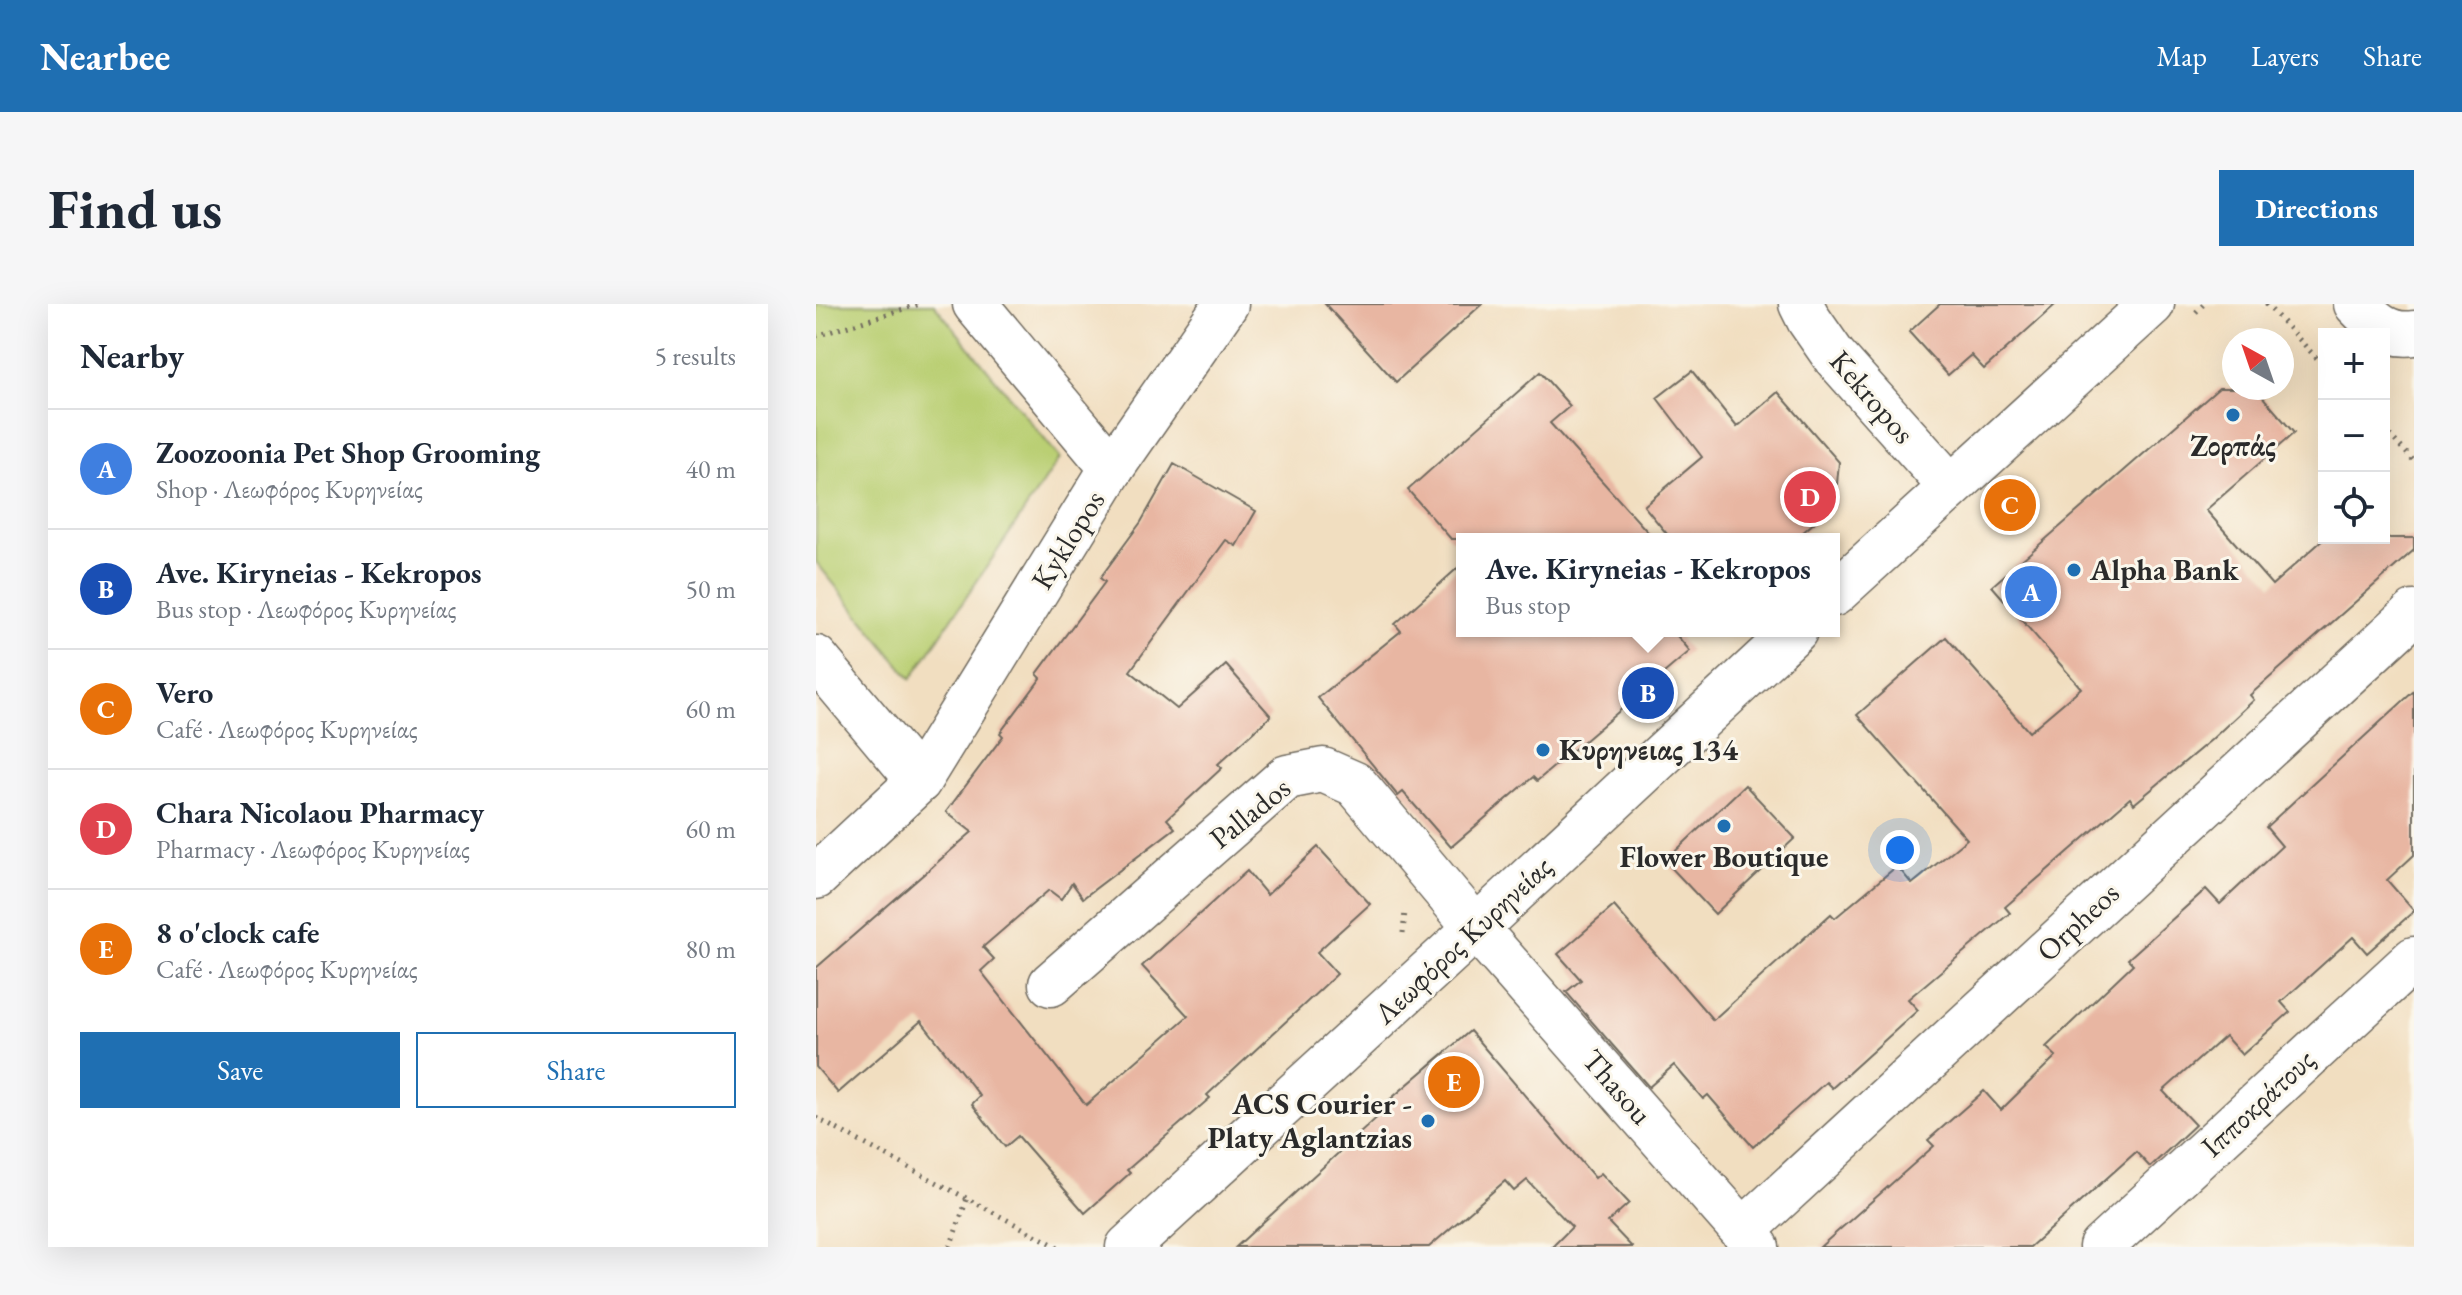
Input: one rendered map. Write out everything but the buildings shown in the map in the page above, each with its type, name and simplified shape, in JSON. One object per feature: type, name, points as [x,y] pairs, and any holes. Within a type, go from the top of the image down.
[{"type":"street","points":[[975,304],[1112,468]]},
{"type":"street","name":"Kyklopos","points":[[816,877],[919,781],[1112,468],[1226,304]]},
{"type":"street","name":"Kekropos","points":[[1801,304],[1834,356],[1950,486]]},
{"type":"street","points":[[1840,588],[2152,304]]},
{"type":"street","points":[[2356,304],[2387,331],[2403,335],[2414,333]]},
{"type":"street","name":"Orpheos","points":[[1750,1239],[2414,613]]},
{"type":"street","name":"Λεωφόρος Κυρηνείας","points":[[1128,1247],[1789,637]]},
{"type":"street","points":[[816,658],[919,781]]},
{"type":"street","name":"Pallados","points":[[1051,984],[1287,777],[1323,770],[1355,784],[1476,928]]},
{"type":"street","name":"Thasou","points":[[1476,928],[1750,1239]]},
{"type":"street","name":"Ιπποκράτους","points":[[2101,1247],[2414,959]]},
{"type":"path","points":[[816,336],[920,304]]},
{"type":"path","points":[[2266,304],[2318,360]]},
{"type":"path","points":[[2390,435],[2414,461]]},
{"type":"path","points":[[816,1118],[1058,1247]]},
{"type":"path","points":[[950,1247],[968,1199]]},
{"type":"green space","points":[[816,304],[934,304],[1060,458],[911,679],[816,562]]},
{"type":"place","name":"Ζορπάς","points":[[2233,415]]},
{"type":"place","name":"Chara Nicolaou Pharmacy","points":[[1810,497]]},
{"type":"place","name":"Vero","points":[[2010,505]]},
{"type":"place","name":"Alpha Bank","points":[[2074,570]]},
{"type":"place","name":"Zoozoonia Pet Shop Grooming","points":[[2031,592]]},
{"type":"place","name":"Ave. Kiryneias - Kekropos","points":[[1648,693]]},
{"type":"place","name":"Κυρηνειας 134","points":[[1543,750]]},
{"type":"place","name":"Flower Boutique","points":[[1724,826]]},
{"type":"place","name":"8 o'clock cafe","points":[[1454,1082]]},
{"type":"place","name":"ACS Courier - Platy Aglantzias","points":[[1428,1121]]}]
